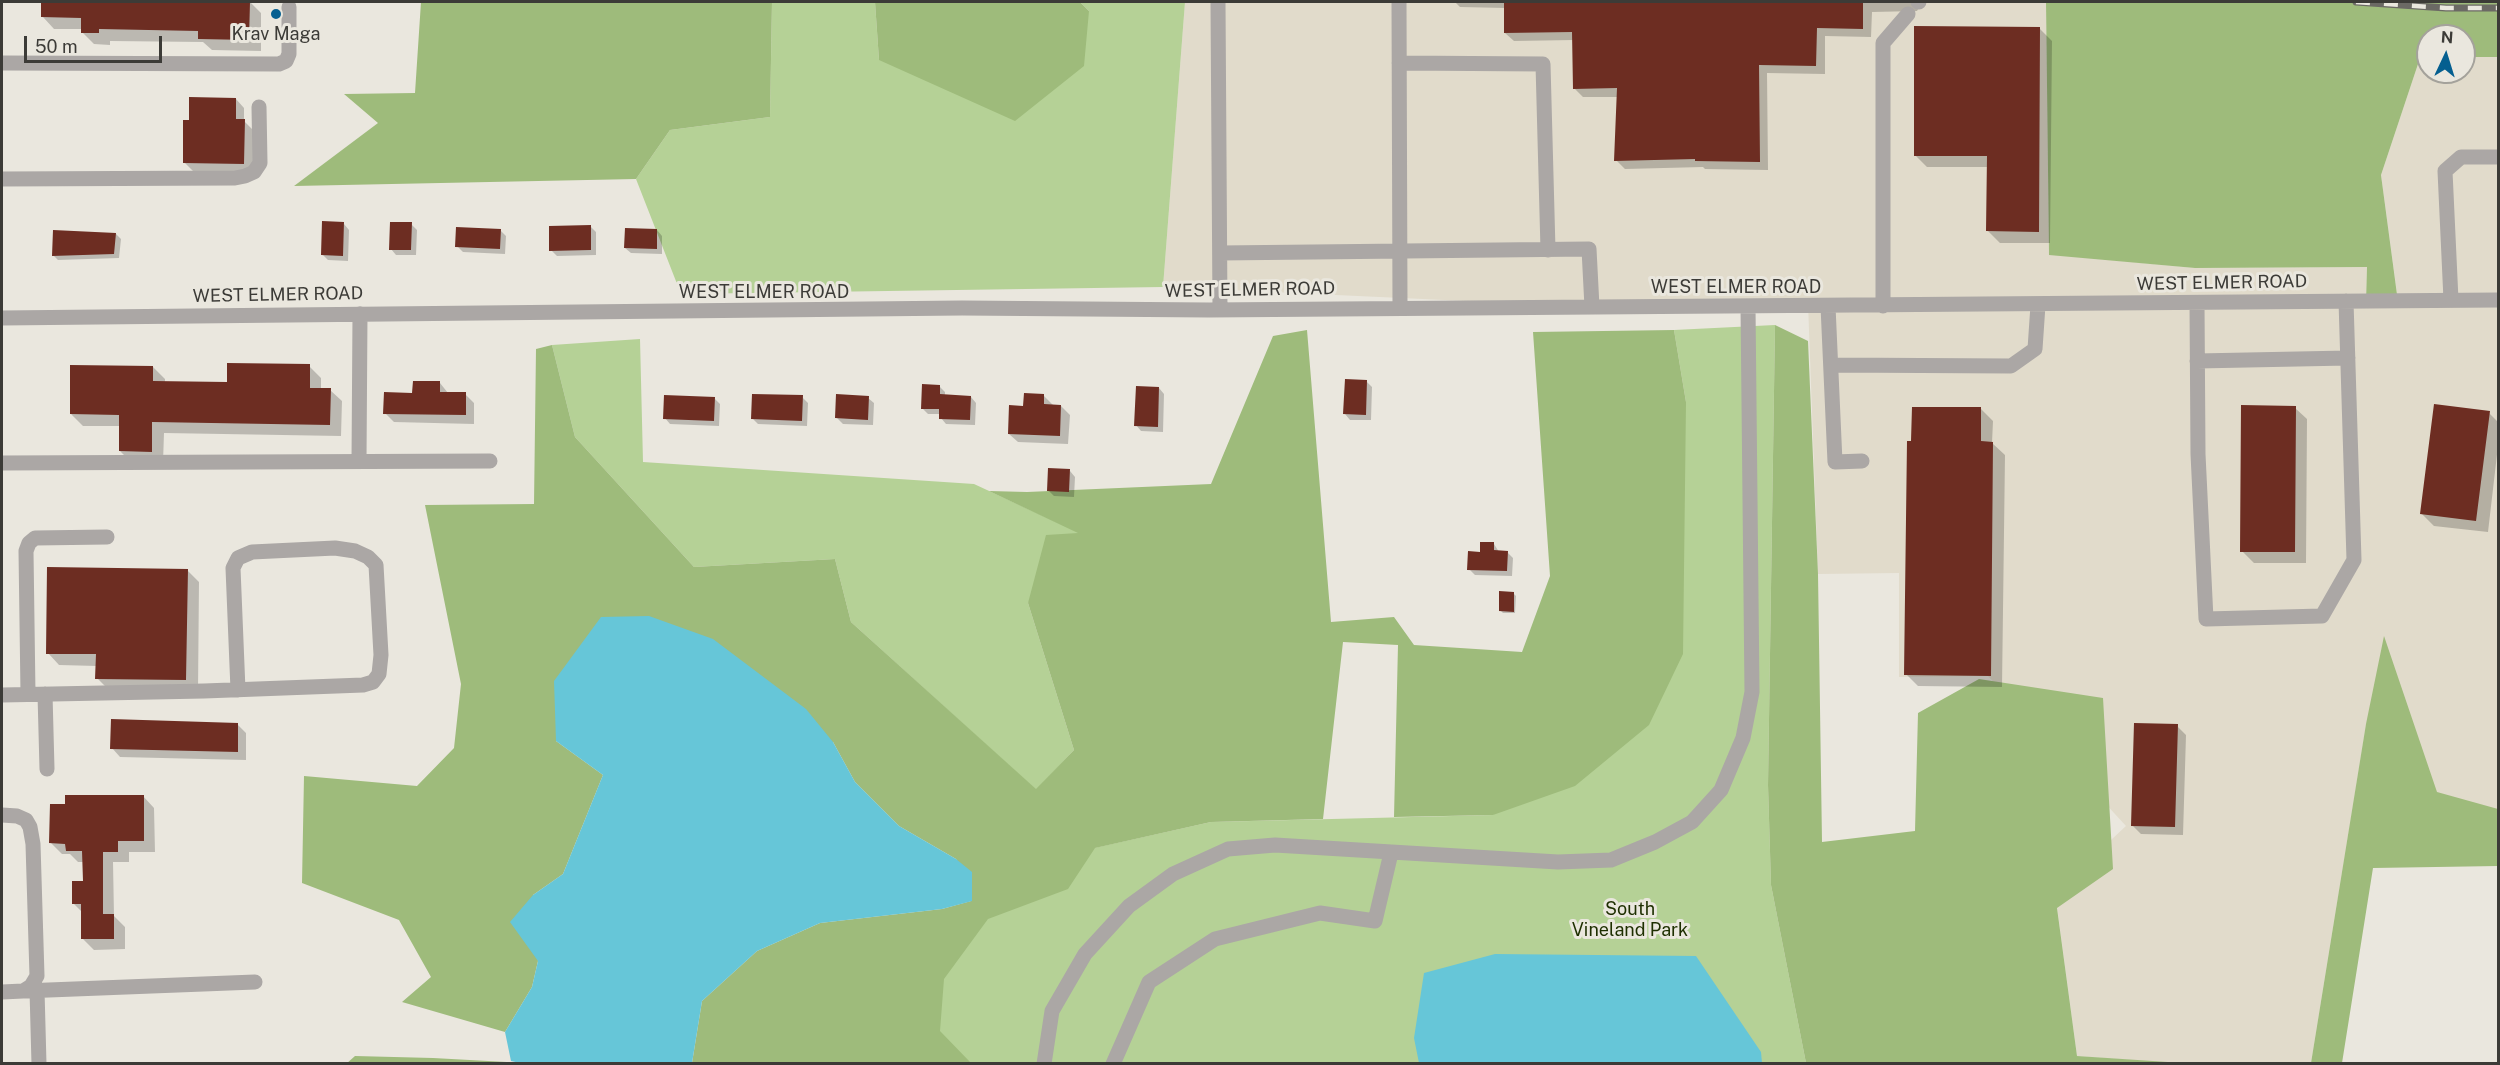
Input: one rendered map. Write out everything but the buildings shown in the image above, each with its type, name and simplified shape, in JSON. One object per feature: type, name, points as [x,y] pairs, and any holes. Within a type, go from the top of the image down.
[{"type":"street","points":[[1218,2],[1220,310]]},
{"type":"street","points":[[1399,2],[1400,307]]},
{"type":"street","points":[[1883,306],[1883,43],[1915,6]]},
{"type":"street","points":[[2,63],[279,64],[286,61],[289,54],[289,7]]},
{"type":"street","points":[[1399,63],[1543,64],[1548,249]]},
{"type":"street","points":[[2,179],[235,178],[245,176],[254,172],[260,163],[260,107]]},
{"type":"street","points":[[2451,300],[2445,171],[2461,157],[2499,157]]},
{"type":"street","points":[[1220,253],[1589,249],[1592,307]]},
{"type":"street","name":"WEST ELMER ROAD","points":[[2,318],[962,309],[1220,310],[2499,300]]},
{"type":"street","points":[[2197,303],[2198,454],[2206,619],[2322,616],[2354,560],[2346,301]]},
{"type":"street","points":[[1831,365],[2011,366],[2035,349],[2038,305]]},
{"type":"street","points":[[1044,1064],[1052,1011],[1085,954],[1129,906],[1173,874],[1228,849],[1275,844],[1558,862],[1611,860],[1655,842],[1692,822],[1721,790],[1743,738],[1752,692],[1748,306]]},
{"type":"street","points":[[1828,306],[1835,462],[1862,461]]},
{"type":"street","points":[[359,461],[360,314]]},
{"type":"street","points":[[2197,361],[2348,358]]},
{"type":"street","points":[[2,463],[490,461]]},
{"type":"street","points":[[28,694],[26,551],[29,543],[35,538],[107,537]]},
{"type":"street","points":[[2,695],[238,690],[363,685],[373,682],[379,674],[381,655],[376,565],[368,557],[356,551],[335,548],[252,552],[238,558],[233,568],[238,690]]},
{"type":"street","points":[[45,694],[47,769]]},
{"type":"street","points":[[2,815],[16,816],[26,820],[30,827],[33,844],[37,976],[30,990],[39,1064]]},
{"type":"street","points":[[1113,1064],[1149,982],[1215,939],[1320,913],[1375,921],[1391,853]]},
{"type":"street","points":[[2,992],[255,982]]},
{"type":"shaded area","points":[[1185,2],[2046,2],[2049,254],[2195,268],[2367,267],[2366,301],[2398,301],[2381,175],[2416,70],[2416,84],[2476,84],[2476,57],[2498,57],[2498,836],[2419,829],[2366,725],[2311,1063],[2183,1064],[2077,1056],[2055,892],[2126,826],[1988,676],[1899,677],[1899,573],[1818,574],[1808,303],[1531,304],[1163,287]]},
{"type":"green space","points":[[421,2],[772,2],[770,117],[670,130],[636,179],[294,186],[378,123],[344,94],[415,93]]},
{"type":"green space","points":[[772,2],[875,2],[879,60],[1089,11],[1080,2],[1185,2],[1163,287],[681,294],[636,179],[670,130],[770,117]]},
{"type":"green space","points":[[875,2],[1080,2],[1089,11],[1084,66],[1015,121],[879,60]]},
{"type":"green space","points":[[2046,2],[2498,2],[2498,57],[2476,57],[2476,24],[2416,24],[2416,70],[2381,175],[2398,302],[2366,302],[2367,267],[2195,268],[2049,255]]},
{"type":"green space","name":"South Vineland Park","points":[[1775,325],[1768,785],[1771,885],[1806,1063],[692,1064],[1094,848],[1211,822],[1493,815],[1686,402],[1674,330]]},
{"type":"green space","points":[[1775,325],[1808,341],[1818,574],[1822,842],[1915,831],[1918,713],[1979,679],[2103,698],[2113,869],[2057,908],[2077,1056],[2183,1063],[1806,1063],[1771,885],[1768,785]]},
{"type":"green space","points":[[1307,330],[1331,622],[1394,617],[1414,645],[1522,652],[1550,576],[1533,332],[1674,330],[1686,402],[1683,654],[1649,725],[1575,786],[1493,815],[1394,817],[1398,645],[1343,642],[1323,819],[1211,822],[1095,848],[1068,889],[988,919],[944,979],[940,1031],[971,1063],[692,1063],[702,1001],[757,951],[820,923],[942,909],[971,901],[956,859],[899,826],[855,782],[833,742],[556,741],[603,775],[563,874],[533,895],[538,961],[532,987],[505,1032],[402,1002],[431,977],[399,920],[302,883],[304,776],[417,786],[454,748],[461,684],[425,505],[534,504],[536,349],[552,345],[575,437],[694,567],[835,559],[851,622],[1036,789],[1074,750],[1028,603],[1046,535],[1078,533],[989,491],[1027,492],[1211,484],[1273,336]]},
{"type":"green space","points":[[640,339],[643,462],[974,484],[1080,533],[1028,603],[1074,750],[1036,790],[851,622],[835,559],[694,567],[575,437],[552,345]]},
{"type":"green space","points":[[2384,636],[2437,792],[2498,809],[2498,866],[2373,868],[2342,1063],[2311,1063],[2366,724]]},
{"type":"green space","points":[[355,1056],[433,1058],[525,1063],[346,1064]]},
{"type":"water","points":[[649,616],[713,639],[806,709],[833,742],[855,782],[899,826],[956,859],[972,872],[972,901],[942,909],[820,923],[757,951],[702,1001],[692,1063],[525,1064],[511,1061],[505,1032],[532,987],[538,961],[510,922],[533,895],[563,874],[603,775],[556,741],[554,681],[601,617]]},
{"type":"water","points":[[1495,954],[1696,956],[1761,1052],[1762,1063],[1419,1063],[1414,1038],[1424,973]]},
{"type":"railway","points":[[2356,2],[2446,8],[2498,8]]},
{"type":"place","name":"Krav Maga","points":[[276,14]]}]
